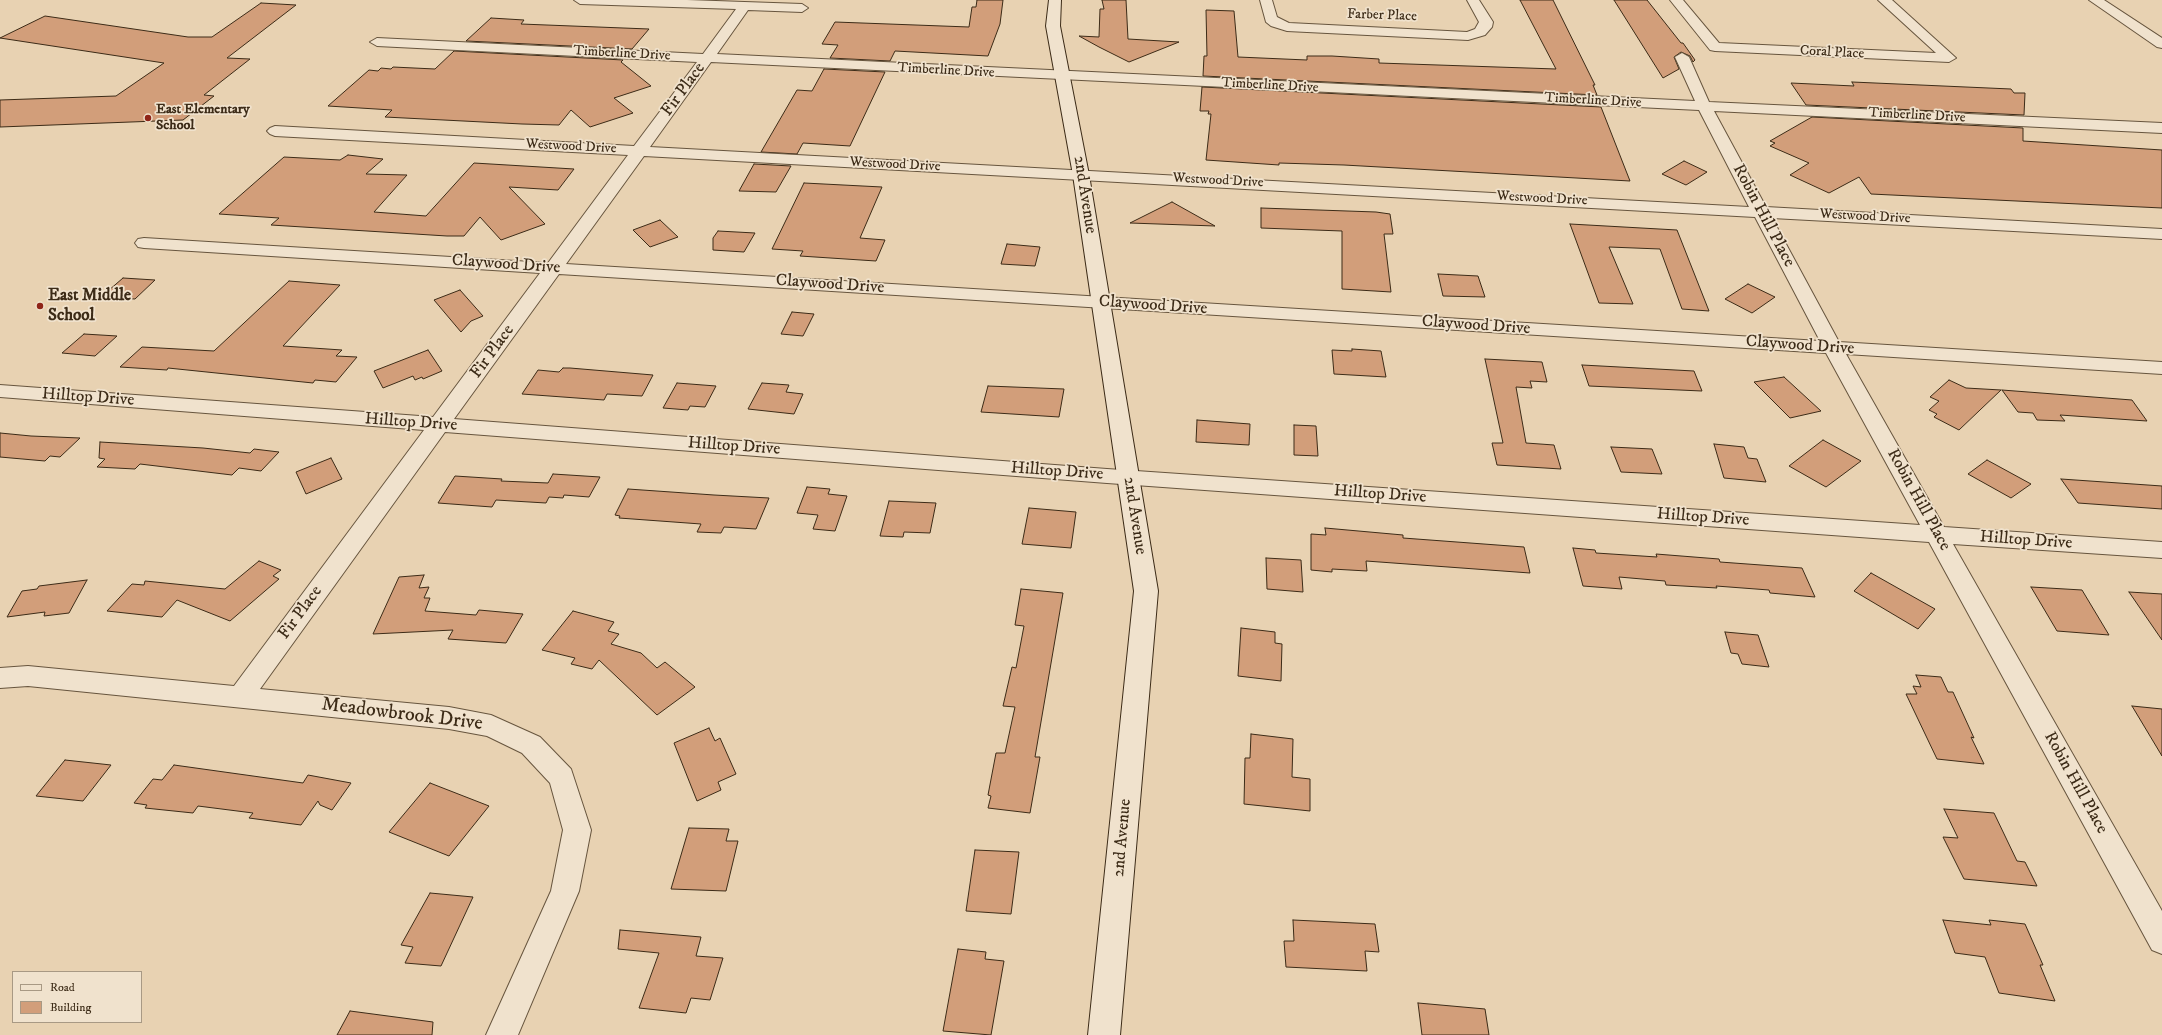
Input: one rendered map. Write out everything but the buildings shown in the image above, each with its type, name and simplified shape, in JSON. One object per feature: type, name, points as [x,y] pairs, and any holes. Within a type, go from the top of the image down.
[{"type":"street","points":[[580,0],[802,8]]},
{"type":"street","name":"2nd Avenue","points":[[1055,0],[1053,26],[1064,77],[1081,175],[1146,591],[1104,1035]]},
{"type":"street","name":"Farber Place","points":[[1266,0],[1271,19],[1279,25],[1298,29],[1468,36],[1480,32],[1486,22],[1473,0]]},
{"type":"street","name":"Coral Place","points":[[1676,0],[1715,47],[1949,58],[1884,0]]},
{"type":"street","points":[[2095,0],[2162,44]]},
{"type":"street","name":"Fir Place","points":[[241,696],[744,7]]},
{"type":"street","name":"Timberline Drive","points":[[377,42],[1064,77],[2162,128]]},
{"type":"street","name":"Robin Hill Place","points":[[1682,57],[1704,106],[1762,212],[1833,348],[2162,940]]},
{"type":"street","name":"Westwood Drive","points":[[275,131],[2162,234]]},
{"type":"street","name":"Claywood Drive","points":[[144,243],[2162,368]]},
{"type":"street","name":"Hilltop Drive","points":[[0,391],[1128,477],[2162,550]]},
{"type":"street","name":"Meadowbrook Drive","points":[[0,678],[28,676],[241,696],[448,718],[491,726],[531,745],[562,777],[577,830],[565,891],[502,1035]]},
{"type":"place","name":"East Elementary School","points":[[148,118]]},
{"type":"place","name":"East Middle School","points":[[40,306]]}]
